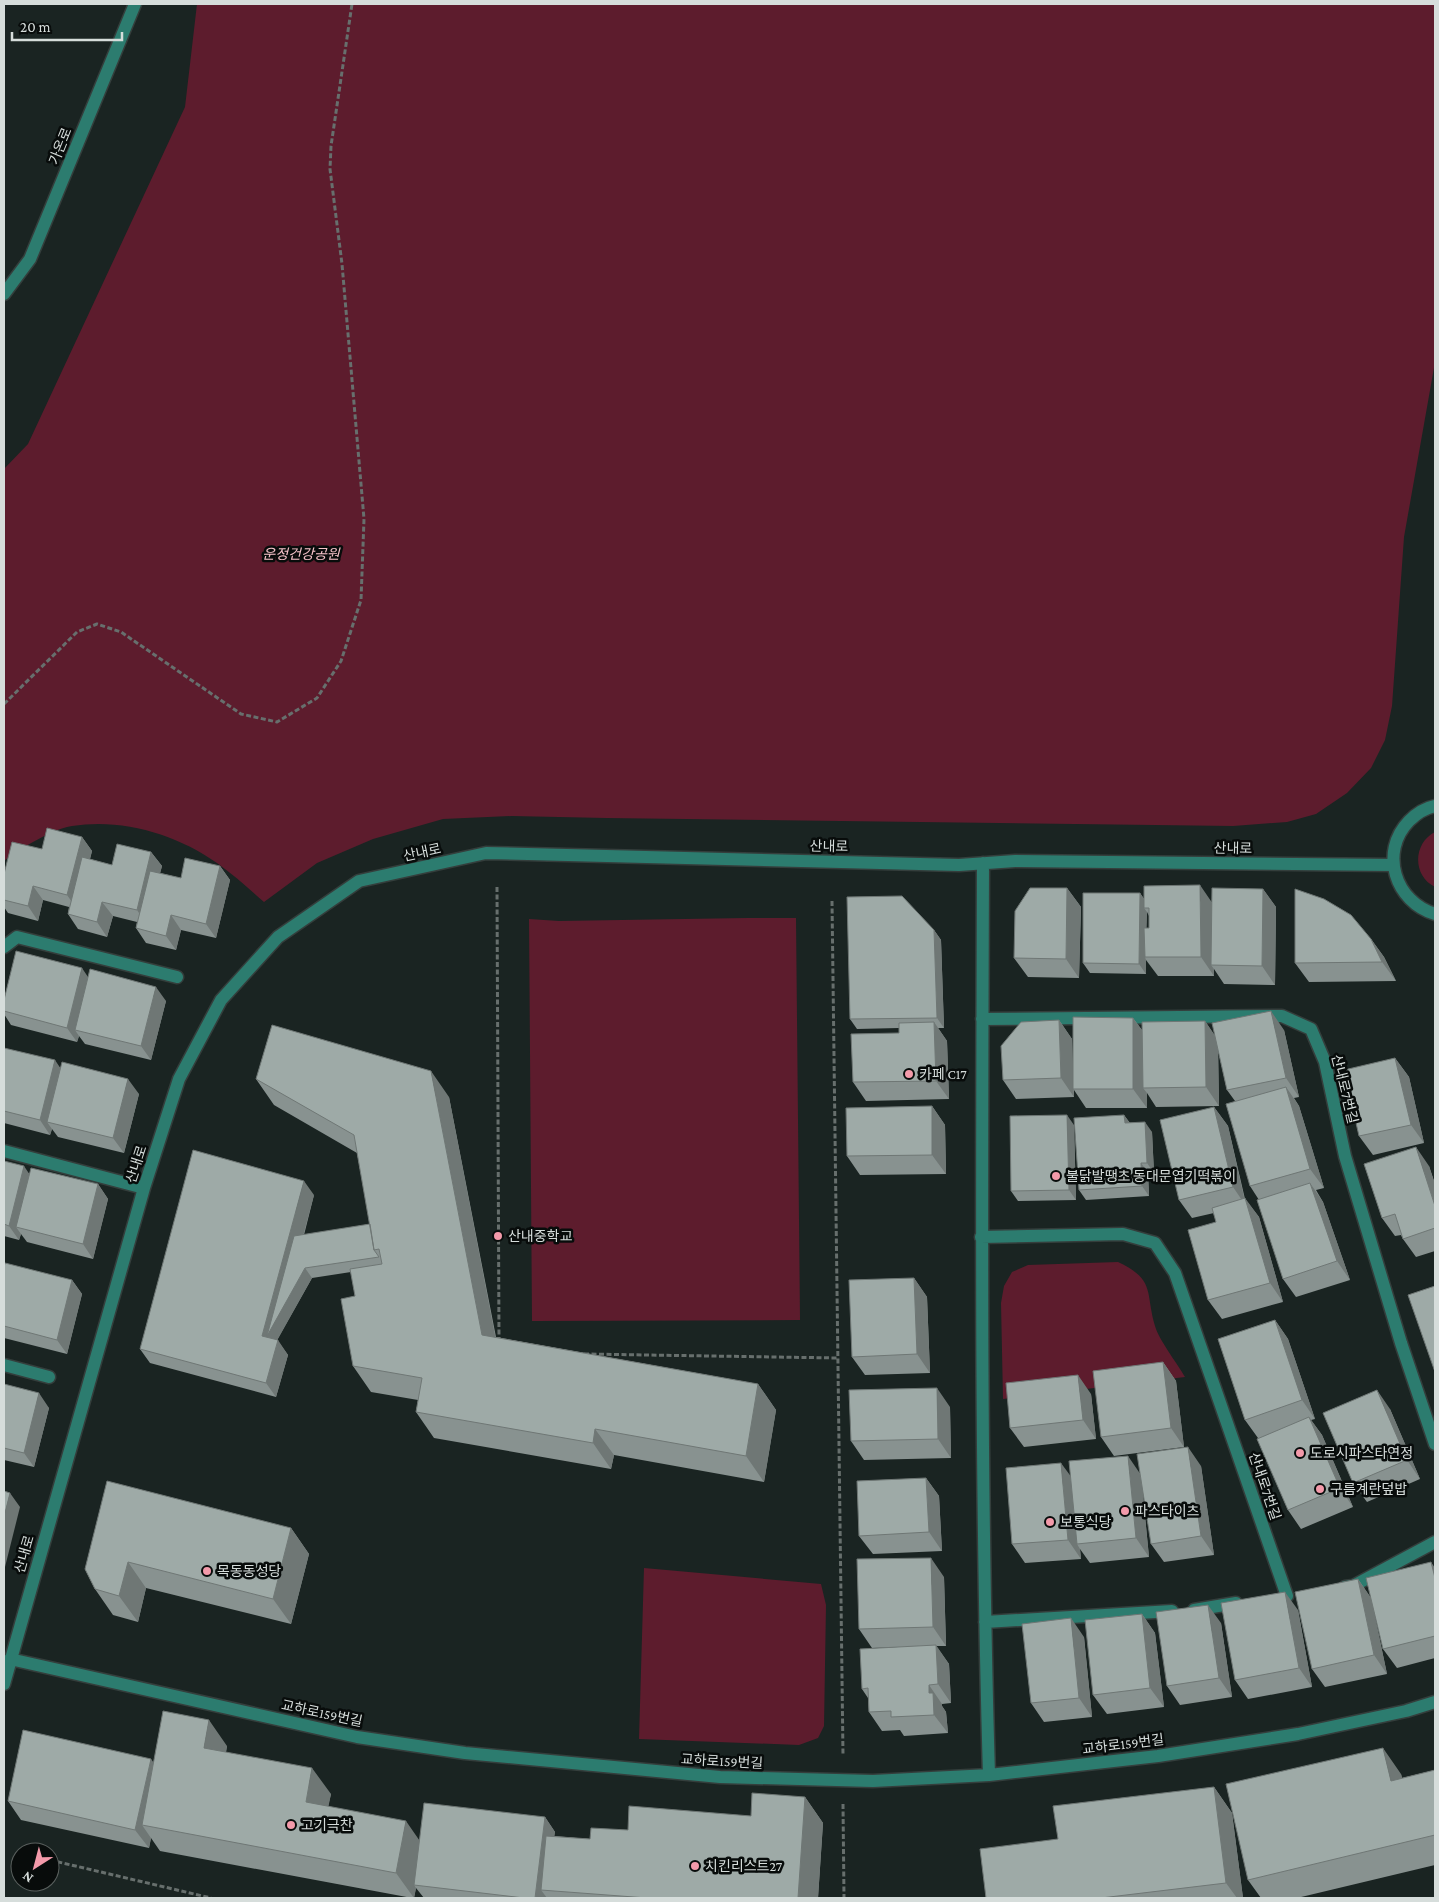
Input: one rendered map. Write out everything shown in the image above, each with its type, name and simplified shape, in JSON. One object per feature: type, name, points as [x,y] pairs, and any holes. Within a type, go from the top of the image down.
[{"type":"street","name":"가온로","points":[[4,294],[30,259],[135,4]]},
{"type":"street","points":[[1435,806],[1414,815],[1402,828],[1395,844],[1393,865],[1396,879],[1404,894],[1418,906],[1435,914]]},
{"type":"street","name":"산내로","points":[[4,1684],[144,1188],[179,1080],[221,1000],[278,937],[359,880],[486,853],[959,865],[1015,861],[1393,865]]},
{"type":"street","points":[[983,863],[981,1237],[985,1622],[989,1775]]},
{"type":"street","points":[[4,947],[17,936],[176,977]]},
{"type":"street","name":"산내로7번길","points":[[982,1019],[1282,1016],[1311,1029],[1325,1062],[1345,1156],[1398,1334],[1435,1444]]},
{"type":"street","points":[[4,1151],[144,1188]]},
{"type":"street","name":"산내로7번길","points":[[981,1237],[1123,1234],[1155,1243],[1175,1273],[1287,1596]]},
{"type":"street","points":[[4,1365],[49,1377]]},
{"type":"street","points":[[1334,1589],[1353,1586],[1435,1542]]},
{"type":"street","points":[[985,1622],[1193,1610],[1250,1601]]},
{"type":"street","name":"교하로159번길","points":[[10,1659],[357,1737],[466,1753],[720,1777],[873,1781],[989,1775],[1158,1756],[1298,1734],[1406,1711],[1435,1702]]},
{"type":"path","points":[[4,704],[77,632],[97,624],[121,632],[241,714],[277,722],[318,698],[341,661],[361,600],[364,519],[342,264],[330,169],[331,146],[352,4]]},
{"type":"path","points":[[497,887],[499,1342]]},
{"type":"path","points":[[832,901],[843,1762]]},
{"type":"path","points":[[577,1354],[838,1358]]},
{"type":"path","points":[[843,1799],[844,1898]]},
{"type":"path","points":[[60,1862],[210,1898]]},
{"type":"green space","name":"운정건강공원","points":[[197,4],[1435,4],[1435,362],[1404,537],[1392,706],[1385,740],[1371,768],[1347,793],[1316,814],[1287,822],[1233,826],[512,816],[443,819],[373,839],[317,863],[264,902],[217,863],[184,844],[148,831],[110,824],[72,826],[52,832],[4,861],[4,469],[28,444],[185,107]]},
{"type":"green space","points":[[1435,832],[1435,887],[1427,882],[1422,875],[1418,859],[1422,844]]},
{"type":"green space","points":[[796,918],[800,1320],[532,1321],[529,919],[559,921]]},
{"type":"green space","points":[[1118,1262],[1144,1281],[1157,1332],[1185,1377],[1003,1399],[1001,1303],[1004,1286],[1012,1272],[1028,1265]]},
{"type":"green space","points":[[644,1568],[821,1584],[826,1605],[824,1726],[818,1738],[799,1745],[639,1739]]},
{"type":"building","points":[[47,828],[82,837],[67,895],[33,886],[28,906],[4,900],[4,874],[12,842],[42,849]]},
{"type":"building","points":[[117,844],[151,852],[137,910],[102,902],[97,922],[68,914],[82,857],[112,865]]},
{"type":"building","points":[[185,858],[220,866],[206,924],[171,915],[166,936],[136,928],[150,871],[181,878]]},
{"type":"building","points":[[1200,885],[1201,957],[1145,957],[1144,928],[1149,928],[1149,908],[1144,908],[1144,886]]},
{"type":"building","points":[[1030,888],[1067,888],[1066,959],[1014,958],[1015,911]]},
{"type":"building","points":[[1212,888],[1263,889],[1262,966],[1211,965]]},
{"type":"building","points":[[1295,889],[1324,899],[1351,915],[1371,939],[1382,962],[1295,963]]},
{"type":"building","points":[[1083,893],[1140,893],[1139,964],[1083,963]]},
{"type":"building","points":[[902,896],[934,930],[937,1018],[850,1019],[847,897]]},
{"type":"building","points":[[16,951],[82,968],[67,1028],[4,1011],[4,1000]]},
{"type":"building","points":[[90,969],[156,987],[141,1046],[75,1030]]},
{"type":"building","points":[[1271,1011],[1286,1078],[1227,1090],[1212,1023]]},
{"type":"building","points":[[1073,1017],[1133,1018],[1133,1089],[1073,1089]]},
{"type":"building","points":[[1059,1020],[1061,1078],[1003,1080],[1001,1046],[1021,1022]]},
{"type":"building","points":[[1205,1021],[1206,1087],[1143,1088],[1142,1022]]},
{"type":"building","points":[[934,1022],[936,1081],[853,1082],[851,1034],[899,1033],[899,1023]]},
{"type":"building","points":[[272,1025],[431,1071],[482,1335],[758,1384],[746,1456],[595,1429],[593,1443],[416,1412],[422,1378],[353,1366],[341,1299],[355,1296],[350,1269],[382,1264],[379,1249],[374,1250],[354,1135],[256,1079]]},
{"type":"building","points":[[4,1048],[55,1060],[40,1120],[4,1111]]},
{"type":"building","points":[[1395,1058],[1411,1125],[1359,1136],[1344,1070]]},
{"type":"building","points":[[62,1062],[128,1079],[113,1138],[47,1122]]},
{"type":"building","points":[[1286,1087],[1310,1169],[1250,1186],[1226,1104]]},
{"type":"building","points":[[932,1106],[932,1155],[847,1156],[846,1108]]},
{"type":"building","points":[[1214,1107],[1233,1187],[1179,1200],[1160,1120]]},
{"type":"building","points":[[1067,1115],[1069,1190],[1011,1191],[1010,1116]]},
{"type":"building","points":[[1124,1115],[1125,1123],[1145,1122],[1147,1163],[1141,1163],[1142,1186],[1079,1190],[1074,1118]]},
{"type":"building","points":[[1416,1147],[1435,1206],[1435,1228],[1403,1239],[1395,1214],[1382,1218],[1364,1164]]},
{"type":"building","points":[[193,1150],[304,1181],[262,1336],[278,1340],[266,1383],[140,1349]]},
{"type":"building","points":[[4,1161],[24,1166],[9,1226],[4,1224]]},
{"type":"building","points":[[31,1168],[98,1184],[83,1244],[16,1227]]},
{"type":"building","points":[[1310,1183],[1337,1261],[1283,1279],[1257,1200]]},
{"type":"building","points":[[1245,1198],[1270,1283],[1208,1300],[1188,1230],[1216,1222],[1212,1208]]},
{"type":"building","points":[[370,1224],[374,1250],[379,1257],[305,1268],[267,1336],[294,1236]]},
{"type":"building","points":[[5,1263],[72,1280],[57,1340],[4,1326]]},
{"type":"building","points":[[914,1278],[917,1354],[852,1357],[849,1280]]},
{"type":"building","points":[[1435,1286],[1435,1372],[1408,1295]]},
{"type":"building","points":[[1275,1320],[1302,1400],[1245,1420],[1218,1339]]},
{"type":"building","points":[[1163,1362],[1171,1428],[1101,1437],[1093,1371]]},
{"type":"building","points":[[1078,1375],[1083,1420],[1010,1428],[1006,1383]]},
{"type":"building","points":[[4,1384],[39,1393],[24,1453],[4,1448]]},
{"type":"building","points":[[937,1388],[938,1439],[851,1441],[849,1390]]},
{"type":"building","points":[[1377,1390],[1407,1460],[1353,1483],[1323,1413]]},
{"type":"building","points":[[1309,1417],[1340,1488],[1288,1510],[1257,1439]]},
{"type":"building","points":[[1188,1447],[1201,1536],[1151,1544],[1137,1454]]},
{"type":"building","points":[[1128,1456],[1136,1538],[1077,1544],[1069,1461]]},
{"type":"building","points":[[1061,1463],[1068,1540],[1012,1544],[1006,1468]]},
{"type":"building","points":[[926,1478],[929,1532],[859,1536],[857,1481]]},
{"type":"building","name":"목동동성당","points":[[107,1481],[291,1528],[273,1599],[128,1562],[119,1596],[95,1589],[85,1569]]},
{"type":"building","points":[[4,1491],[10,1493],[4,1517]]},
{"type":"building","points":[[931,1558],[933,1627],[859,1629],[857,1559]]},
{"type":"building","points":[[1431,1562],[1435,1578],[1435,1636],[1383,1649],[1366,1578]]},
{"type":"building","points":[[1358,1579],[1374,1655],[1312,1669],[1295,1592]]},
{"type":"building","points":[[1285,1592],[1299,1668],[1235,1680],[1221,1603]]},
{"type":"building","points":[[1208,1605],[1219,1678],[1167,1686],[1156,1612]]},
{"type":"building","points":[[1142,1614],[1150,1688],[1093,1695],[1085,1620]]},
{"type":"building","points":[[1071,1618],[1079,1698],[1031,1703],[1022,1624]]},
{"type":"building","points":[[936,1645],[938,1684],[929,1685],[929,1693],[933,1693],[934,1715],[891,1717],[891,1711],[869,1712],[868,1688],[862,1689],[860,1649]]},
{"type":"building","points":[[163,1711],[209,1720],[204,1748],[312,1768],[306,1802],[406,1821],[396,1873],[142,1825]]},
{"type":"building","points":[[23,1730],[151,1759],[135,1830],[8,1801]]},
{"type":"building","points":[[1383,1748],[1391,1781],[1435,1770],[1435,1835],[1248,1880],[1226,1784]]},
{"type":"building","points":[[1214,1787],[1226,1883],[1101,1898],[986,1898],[980,1849],[1058,1839],[1053,1806]]},
{"type":"building","points":[[752,1793],[805,1797],[798,1898],[647,1898],[541,1890],[546,1836],[590,1839],[591,1828],[628,1830],[629,1806],[751,1816]]},
{"type":"building","points":[[424,1803],[545,1817],[535,1898],[414,1885]]},
{"type":"place","name":"카페 C17","points":[[909,1074]]},
{"type":"place","name":"불닭발땡초 동대문엽기떡볶이","points":[[1056,1176]]},
{"type":"place","name":"산내중학교","points":[[498,1236]]},
{"type":"place","name":"도로시파스타연정","points":[[1300,1453]]},
{"type":"place","name":"구름계란덮밥","points":[[1320,1489]]},
{"type":"place","name":"파스타이츠","points":[[1125,1511]]},
{"type":"place","name":"보통식당","points":[[1050,1522]]},
{"type":"place","name":"목동동성당","points":[[207,1571]]},
{"type":"place","name":"고기극찬","points":[[291,1825]]},
{"type":"place","name":"치킨리스트27","points":[[695,1866]]}]
